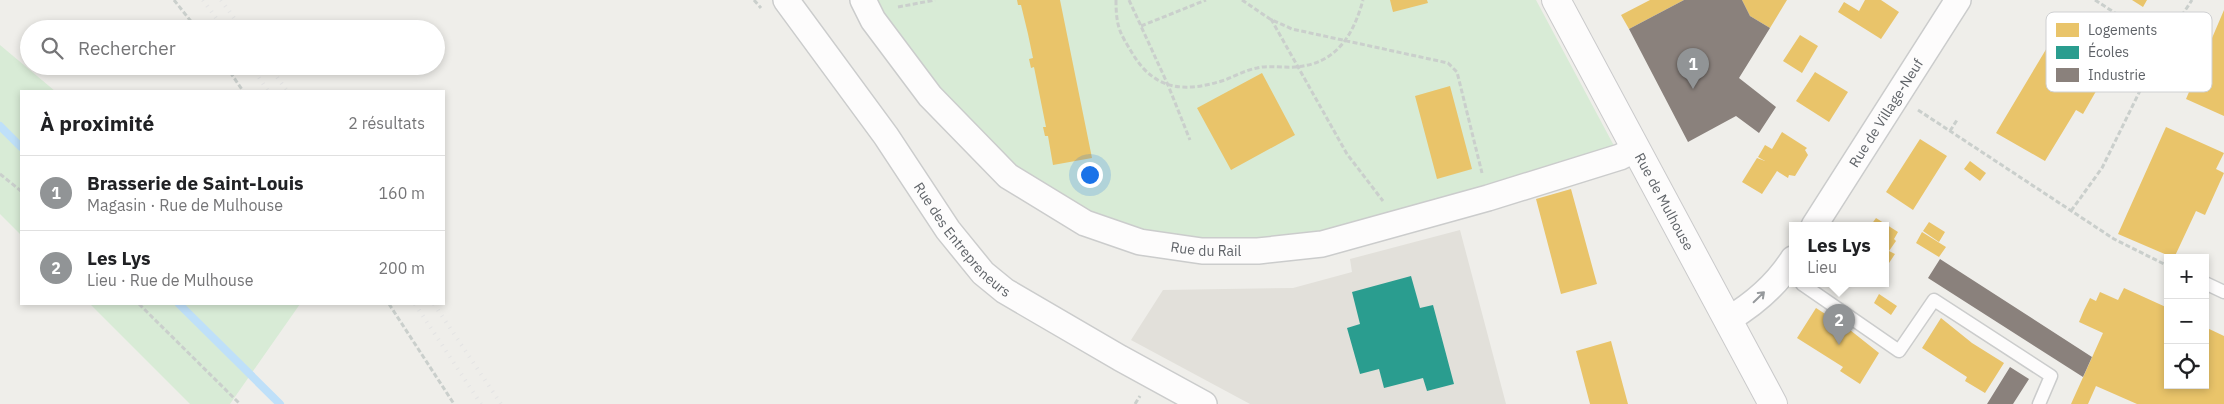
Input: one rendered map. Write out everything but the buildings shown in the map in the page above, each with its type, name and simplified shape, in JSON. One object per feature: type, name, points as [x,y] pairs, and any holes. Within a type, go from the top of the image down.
[{"type":"main road","name":"Rue de Mulhouse","points":[[1556,0],[1773,404]]},
{"type":"street","name":"Rue des Entrepreneurs","points":[[786,0],[886,136],[948,230],[983,273],[1005,291],[1204,404]]},
{"type":"street","name":"Rue du Rail","points":[[863,0],[878,27],[930,96],[1008,176],[1085,223],[1140,242],[1202,251],[1258,251],[1322,244],[1488,198],[1620,157],[1636,149]]},
{"type":"street","name":"Rue de Village-Neuf","points":[[1817,222],[1958,0]]},
{"type":"street","points":[[1729,319],[1748,308],[1789,276]]},
{"type":"lane","points":[[2209,285],[2224,292]]},
{"type":"lane","points":[[1812,287],[1899,352],[1934,300],[2051,376],[2039,404]]},
{"type":"path","points":[[174,0],[190,20]]},
{"type":"path","points":[[898,7],[935,0]]},
{"type":"path","points":[[1116,0],[1115,17],[1118,30],[1143,70],[1157,81],[1168,85],[1193,87],[1223,80],[1258,68],[1297,67],[1315,64],[1329,58],[1345,39],[1357,20],[1363,0]]},
{"type":"path","points":[[1129,0],[1168,85],[1190,140]]},
{"type":"path","points":[[1141,26],[1206,0]]},
{"type":"path","points":[[1242,0],[1270,19],[1292,29],[1448,62],[1457,72],[1488,198]]},
{"type":"path","points":[[2095,0],[2114,12]]},
{"type":"path","points":[[2184,12],[2192,0]]},
{"type":"path","points":[[1270,19],[1347,154],[1400,222]]},
{"type":"path","points":[[232,75],[242,90]]},
{"type":"path","points":[[2071,211],[2102,168],[2139,92]]},
{"type":"path","points":[[1897,96],[2114,240],[2164,264]]},
{"type":"path","points":[[1950,130],[1957,120]]},
{"type":"path","points":[[0,174],[20,190]]},
{"type":"path","points":[[140,305],[240,404]]},
{"type":"path","points":[[390,305],[454,404]]},
{"type":"shaded area","points":[[1460,230],[1506,404],[1250,404],[1131,340],[1163,290],[1293,288],[1352,272],[1350,259]]},
{"type":"green space","points":[[863,0],[1536,0],[1620,157],[1322,244],[1140,242],[1008,176]]},
{"type":"green space","points":[[0,45],[20,62],[20,75],[36,75],[54,90],[20,90],[20,234],[0,214]]},
{"type":"green space","points":[[91,305],[299,305],[230,404],[190,404]]},
{"type":"waterway","points":[[0,126],[20,146]]},
{"type":"waterway","points":[[180,305],[280,404]]},
{"type":"railway","points":[[203,0],[217,20]]},
{"type":"railway","points":[[221,0],[235,20]]},
{"type":"railway","points":[[257,75],[267,90]]},
{"type":"railway","points":[[275,75],[286,90]]},
{"type":"railway","points":[[416,305],[481,404]]},
{"type":"railway","points":[[435,305],[501,404]]},
{"type":"place","name":"Brasserie de Saint-Louis","points":[[1693,89]]},
{"type":"place","name":"Les Lys","points":[[1839,345]]}]
